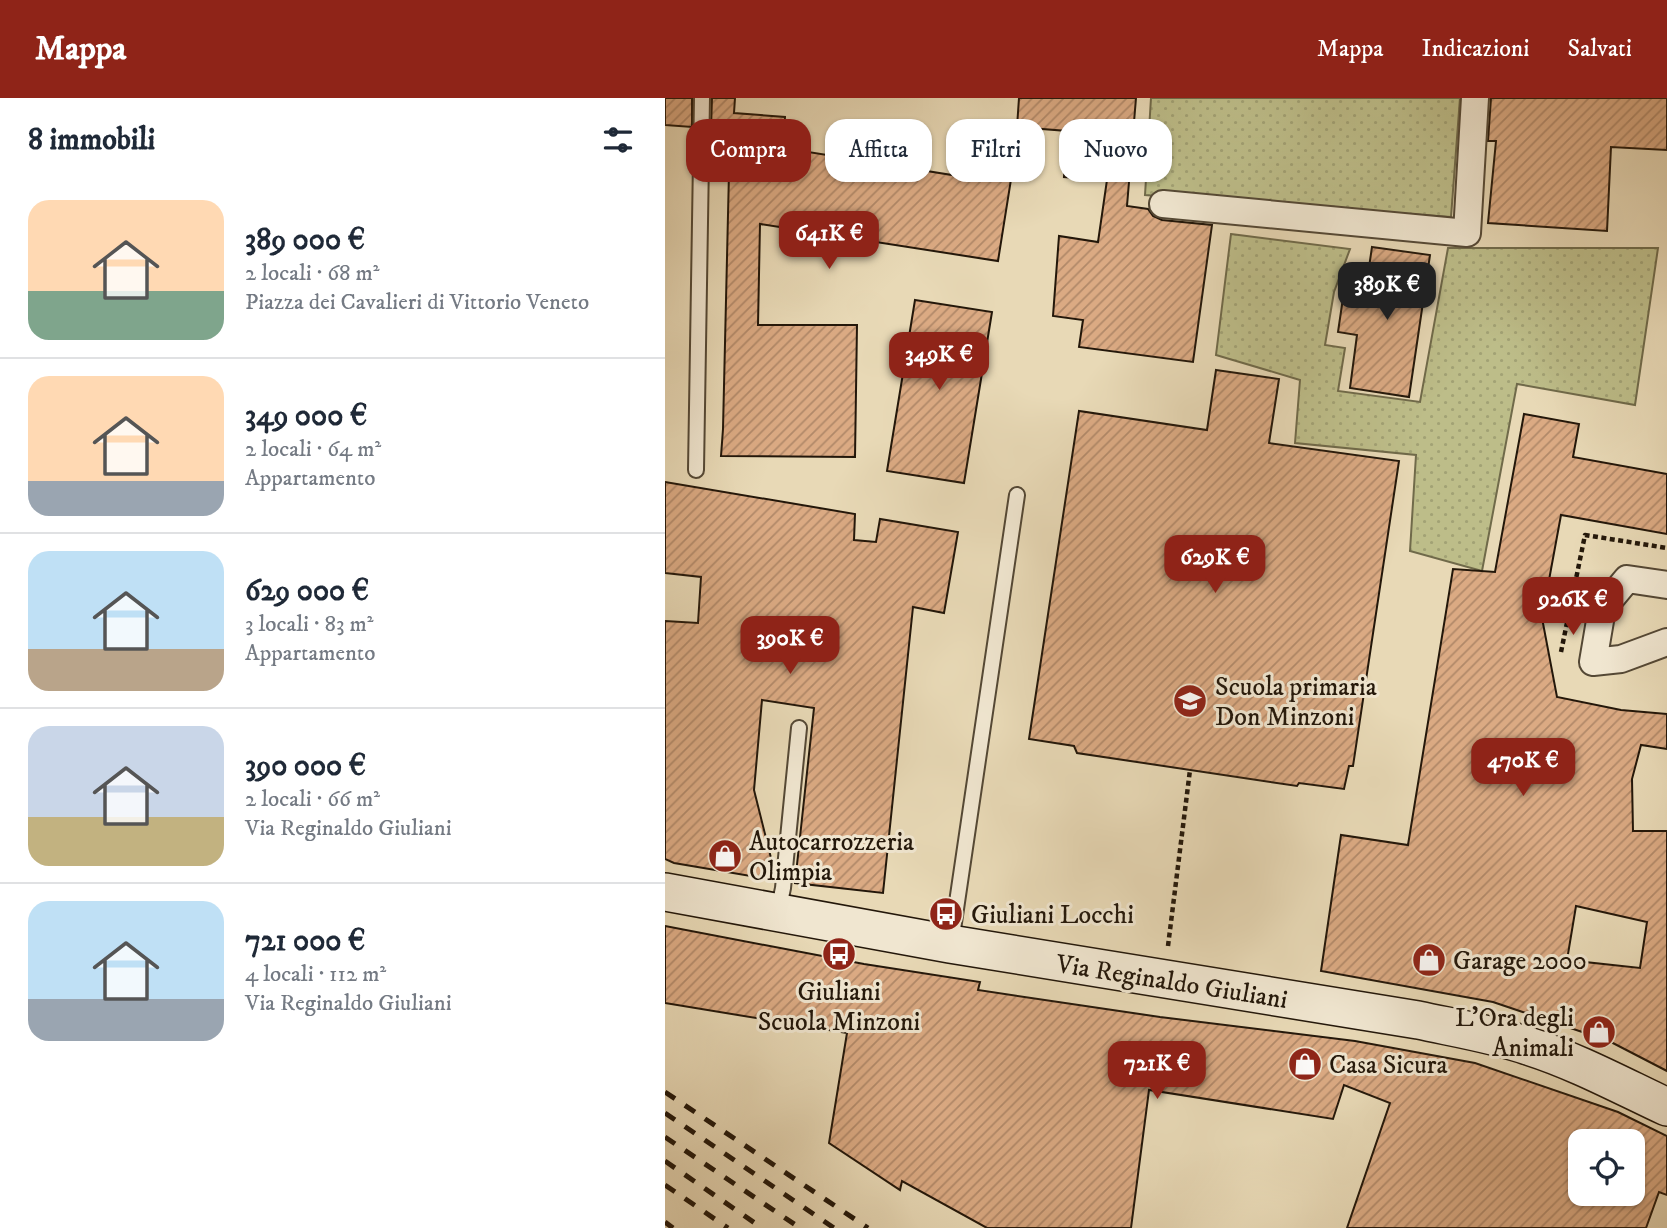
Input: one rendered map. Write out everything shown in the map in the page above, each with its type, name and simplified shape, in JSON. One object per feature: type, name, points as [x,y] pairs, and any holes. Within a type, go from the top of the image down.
[{"type":"main road","name":"Via Reginaldo Giuliani","points":[[665,892],[950,944],[1418,1020],[1492,1035],[1573,1063],[1667,1107]]},
{"type":"street","points":[[1163,204],[1467,233],[1475,98]]},
{"type":"street","points":[[1667,585],[1627,579],[1602,609],[1593,662],[1621,659],[1667,642]]},
{"type":"lane","points":[[696,470],[702,98]]},
{"type":"lane","points":[[950,944],[1017,495]]},
{"type":"lane","points":[[778,914],[799,728]]},
{"type":"path","points":[[1167,950],[1190,770]]},
{"type":"green space","points":[[1151,98],[1460,98],[1451,217],[1145,195],[1146,182],[1172,182],[1172,119],[1150,119]]},
{"type":"green space","points":[[1231,234],[1350,249],[1334,292],[1325,345],[1345,348],[1338,391],[1420,402],[1448,248],[1658,248],[1635,405],[1517,384],[1482,571],[1410,551],[1416,455],[1295,443],[1300,380],[1216,355]]},
{"type":"building","points":[[665,98],[692,98],[692,119],[686,119],[686,127],[665,125]]},
{"type":"building","points":[[712,98],[735,98],[734,113],[785,117],[785,119],[711,119]]},
{"type":"building","points":[[1019,98],[1136,98],[1134,119],[1059,119],[1059,130],[1045,129],[1045,119],[1018,119]]},
{"type":"building","points":[[1491,98],[1667,98],[1667,150],[1611,147],[1607,231],[1488,223],[1496,141],[1488,141]]},
{"type":"building","points":[[811,152],[825,155],[825,182],[932,182],[932,172],[946,174],[946,182],[1011,182],[998,261],[760,224],[758,325],[857,325],[855,457],[721,456],[729,182],[811,182]]},
{"type":"building","points":[[1107,182],[1129,182],[1127,206],[1148,209],[1153,216],[1162,220],[1212,225],[1193,362],[1079,347],[1083,320],[1053,316],[1059,236],[1098,242]]},
{"type":"building","points":[[1372,247],[1430,255],[1409,397],[1350,388],[1357,335],[1338,332],[1343,298],[1364,301]]},
{"type":"building","points":[[915,300],[992,312],[964,483],[887,471]]},
{"type":"building","points":[[1216,370],[1279,379],[1269,443],[1399,461],[1353,766],[1349,766],[1344,789],[1299,783],[1297,786],[1077,753],[1074,746],[1029,739],[1079,411],[1207,430]]},
{"type":"building","points":[[1524,414],[1579,424],[1573,457],[1667,474],[1667,534],[1561,515],[1542,618],[1557,697],[1621,710],[1667,714],[1667,749],[1641,745],[1632,779],[1633,831],[1667,831],[1667,1071],[1609,1041],[1493,1002],[1321,971],[1341,835],[1408,845],[1453,569],[1495,572]],"holes":[[[1576,906],[1647,922],[1640,968],[1567,960]]]},
{"type":"building","points":[[665,482],[855,514],[854,540],[876,542],[880,519],[958,532],[944,613],[913,607],[883,893],[795,883],[814,708],[762,700],[754,790],[775,874],[774,880],[674,863],[665,859],[665,621],[698,623],[701,577],[665,573]]},
{"type":"building","points":[[665,926],[864,964],[980,982],[978,990],[1160,1017],[1355,1041],[1475,1063],[1618,1112],[1667,1136],[1667,1195],[1659,1192],[1646,1228],[1347,1228],[1390,1103],[1344,1085],[1333,1119],[1149,1090],[1131,1228],[987,1228],[902,1181],[900,1190],[829,1143],[847,1033],[665,1003]]},
{"type":"railway","points":[[665,1092],[868,1228]]},
{"type":"railway","points":[[665,1113],[834,1228]]},
{"type":"railway","points":[[665,1137],[800,1228]]},
{"type":"railway","points":[[665,1161],[762,1228]]},
{"type":"railway","points":[[665,1185],[728,1228]]},
{"type":"railway","points":[[665,1222],[673,1228]]},
{"type":"place","name":"Scuola primaria Don Minzoni","points":[[1190,701]]},
{"type":"place","name":"Autocarrozzeria Olimpia","points":[[725,856]]},
{"type":"place","name":"Giuliani Locchi","points":[[946,914]]},
{"type":"place","name":"Giuliani Scuola Minzoni","points":[[839,954]]},
{"type":"place","name":"Garage 2000","points":[[1429,960]]},
{"type":"place","name":"L'Ora degli Animali","points":[[1599,1032]]},
{"type":"place","name":"Casa Sicura","points":[[1305,1064]]}]
